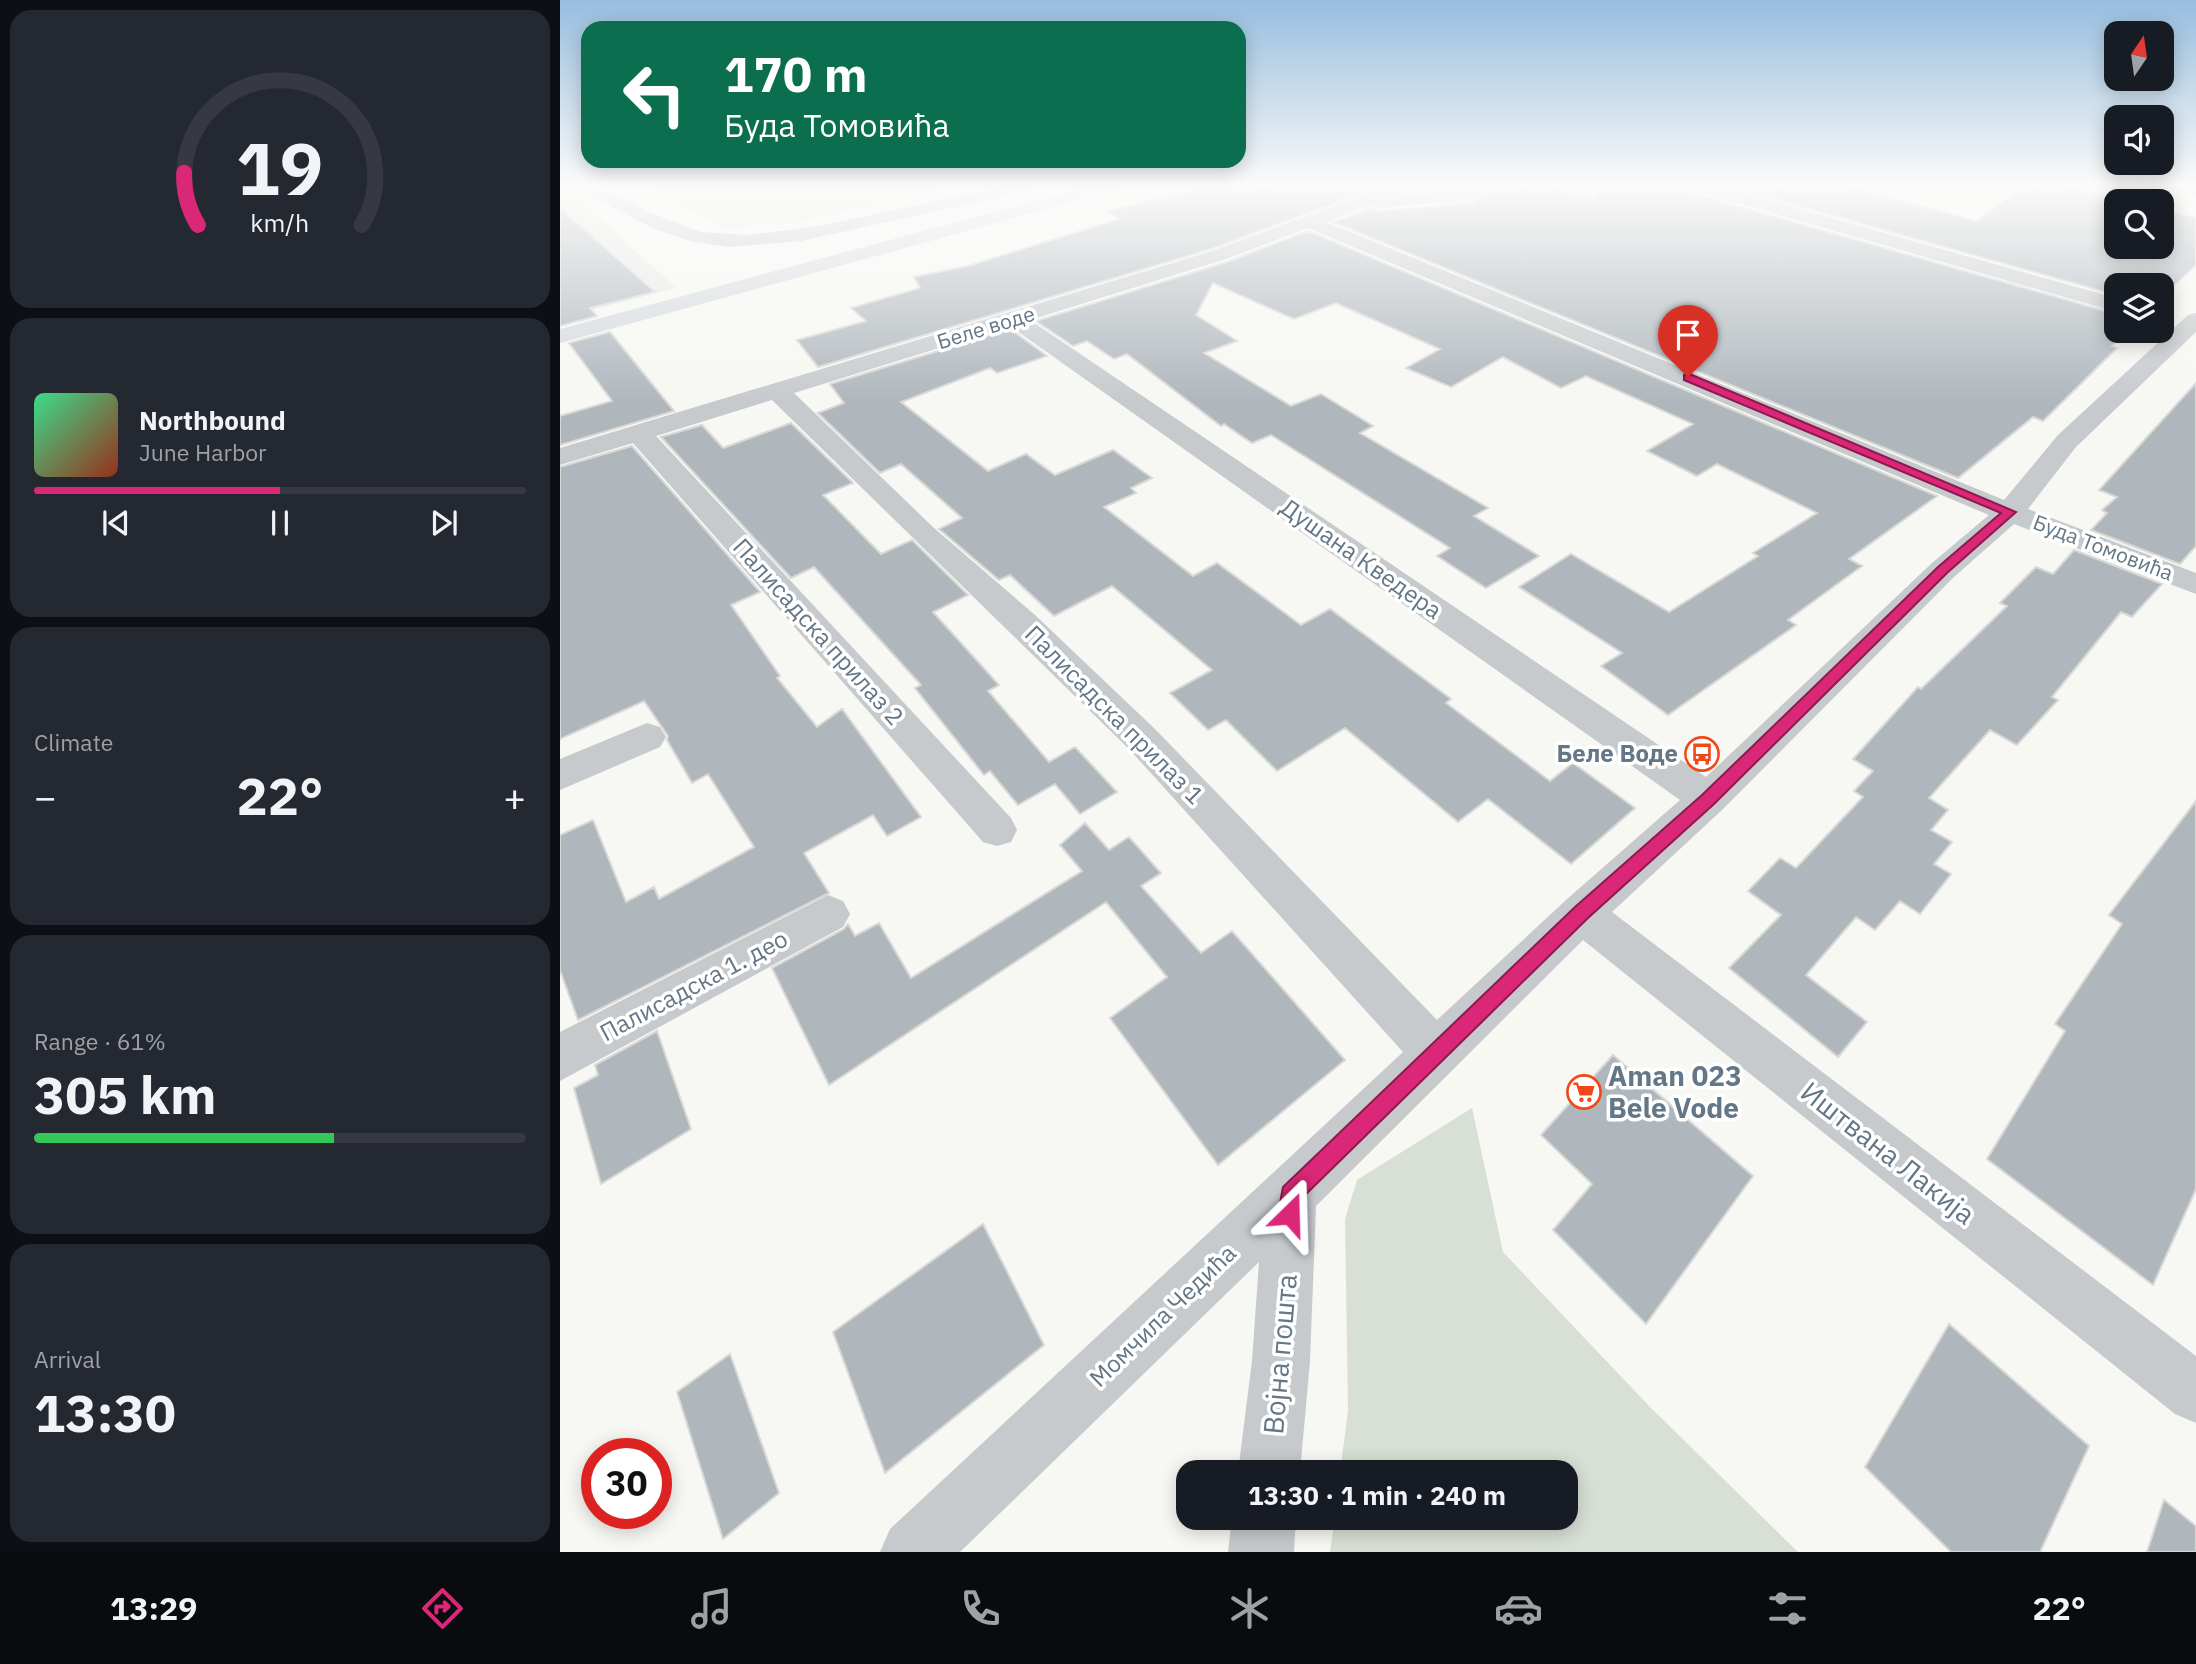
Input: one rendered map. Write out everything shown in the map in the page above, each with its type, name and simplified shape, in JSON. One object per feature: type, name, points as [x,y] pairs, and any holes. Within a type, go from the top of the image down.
[{"type":"main road","points":[[560,336],[848,257]]},
{"type":"street","name":"Беле воде","points":[[560,457],[1014,319],[1205,257]]},
{"type":"street","name":"Буда Томовића","points":[[1395,257],[2010,512],[2196,584]]},
{"type":"street","points":[[1949,257],[2104,302]]},
{"type":"street","name":"Душана Кведера","points":[[1014,319],[1708,799]]},
{"type":"street","points":[[2174,321],[2194,325]]},
{"type":"street","name":"Момчила Чедића","points":[[929,1544],[1581,912],[1708,799],[1943,570],[2010,512],[2067,441],[2194,325]]},
{"type":"street","name":"Палисадска прилаз 1","points":[[776,391],[923,534],[1023,623],[1143,740],[1437,1054]]},
{"type":"street","name":"Палисадска прилаз 2","points":[[639,433],[997,830]]},
{"type":"street","points":[[560,775],[648,737]]},
{"type":"street","name":"Иштвана Лакија","points":[[1581,912],[2196,1393]]},
{"type":"street","name":"Палисадска 1. део","points":[[560,1057],[828,914]]},
{"type":"street","name":"Војна пошта","points":[[1270,1460],[1281,1361],[1290,1194]]},
{"type":"street","points":[[1261,1552],[1263,1530]]},
{"type":"shaded area","points":[[560,257],[642,257],[676,288],[560,318]]},
{"type":"shaded area","points":[[1472,1108],[1503,1252],[1650,1407],[1798,1552],[1330,1552],[1333,1530],[1578,1530],[1578,1460],[1342,1460],[1348,1411],[1345,1219],[1357,1180]]},
{"type":"building","points":[[560,257],[616,257],[655,292],[590,308],[597,316],[560,326]]},
{"type":"building","points":[[996,257],[1183,257],[818,367],[797,340],[866,321],[851,308],[920,288],[914,277]]},
{"type":"building","points":[[1239,257],[1371,257],[1937,496],[1849,559],[1862,566],[1788,620],[1796,625],[1668,715],[1601,666],[1622,653],[1519,587],[1571,554],[1669,612],[1758,556],[1753,553],[1817,513],[1717,464],[1697,476],[1647,451],[1693,424],[1586,376],[1561,388],[1503,357],[1451,387],[1406,368],[1440,349],[1336,303],[1294,319],[1213,283],[1196,315],[1237,341],[1204,353],[1291,406],[1321,394],[1373,426],[1360,433],[1488,508],[1474,516],[1539,556],[1486,588],[1437,556],[1450,548],[1271,435],[1252,443],[1224,424],[1221,426],[1127,354],[1114,359],[1087,341],[1073,346],[1036,321]]},
{"type":"building","points":[[1419,257],[1918,257],[2104,311],[2104,343],[2115,343],[2112,346],[2117,348],[2043,421],[2033,417],[1958,478]]},
{"type":"building","points":[[1982,257],[2196,257],[2196,265],[2174,286],[2174,273],[2104,273],[2104,292]]},
{"type":"building","points":[[1010,329],[1047,356],[997,373],[990,368],[901,402],[988,471],[1026,454],[1055,475],[1113,450],[1152,478],[1131,488],[1136,493],[1104,507],[1193,576],[1217,563],[1301,625],[1330,609],[1451,699],[1446,703],[1550,781],[1573,763],[1635,808],[1571,864],[1488,799],[1458,822],[1345,728],[1277,771],[1226,720],[1208,730],[1170,693],[1212,670],[1112,586],[1054,616],[1010,575],[999,580],[939,529],[962,518],[901,464],[880,473],[818,413],[844,403],[830,384]]},
{"type":"building","points":[[610,332],[674,411],[560,445],[560,416],[612,401],[569,343]]},
{"type":"building","points":[[2196,383],[2196,546],[2180,564],[2091,530],[2107,513],[2102,510],[2117,497],[2099,490]]},
{"type":"building","points":[[791,423],[853,483],[823,495],[881,554],[912,540],[968,595],[933,612],[999,685],[988,691],[1049,762],[1075,747],[1117,792],[1080,814],[1055,784],[1018,805],[990,771],[984,775],[915,688],[921,685],[814,567],[791,578],[661,437],[702,425],[723,448]]},
{"type":"building","points":[[632,446],[760,592],[731,605],[780,676],[777,678],[817,727],[842,709],[921,817],[887,836],[873,815],[804,853],[829,893],[578,1020],[560,970],[560,835],[593,820],[626,902],[654,887],[659,899],[754,847],[708,774],[692,783],[667,740],[668,736],[644,701],[560,739],[560,467]]},
{"type":"building","points":[[2074,550],[2162,584],[2132,617],[2121,612],[2052,697],[2058,700],[2017,745],[1990,730],[1929,798],[1948,810],[1931,830],[1952,842],[1934,864],[1951,874],[1920,914],[1900,901],[1875,930],[1856,917],[1806,975],[1867,1022],[1838,1057],[1729,968],[1781,915],[1748,891],[1780,858],[1796,868],[1863,797],[1854,791],[1873,771],[1853,759],[1918,687],[1921,689],[2007,606],[2000,603],[2036,567],[2053,574]]},
{"type":"building","points":[[2196,801],[2196,1189],[2153,1285],[1987,1159],[2065,1031],[2055,1024],[2122,924],[2109,915]]},
{"type":"building","points":[[1085,823],[1109,850],[1129,837],[1161,873],[1141,886],[1201,953],[1232,931],[1345,1060],[1218,1165],[1110,1018],[1167,977],[1106,902],[829,1085],[772,968],[844,929],[848,924],[855,936],[879,923],[911,978],[1082,871],[1060,845]]},
{"type":"building","points":[[657,1031],[691,1129],[601,1184],[574,1088],[598,1075],[595,1065]]},
{"type":"building","points":[[1613,1055],[1753,1176],[1646,1324],[1553,1230],[1592,1184],[1541,1135]]},
{"type":"building","points":[[983,1224],[1044,1345],[885,1473],[833,1332]]},
{"type":"building","points":[[1949,1324],[2089,1446],[2040,1552],[1951,1552],[1865,1467]]},
{"type":"building","points":[[730,1354],[779,1493],[723,1539],[677,1392]]},
{"type":"building","points":[[2164,1500],[2196,1526],[2196,1552],[2147,1552]]},
{"type":"place","name":"Беле Воде","points":[[1702,754]]},
{"type":"place","name":"Aman 023 Bele Vode","points":[[1584,1092]]},
{"type":"route","points":[[1290,1214],[1290,1194],[1581,912],[1675,830],[1836,677],[1943,570],[2010,512],[1688,377]]}]
